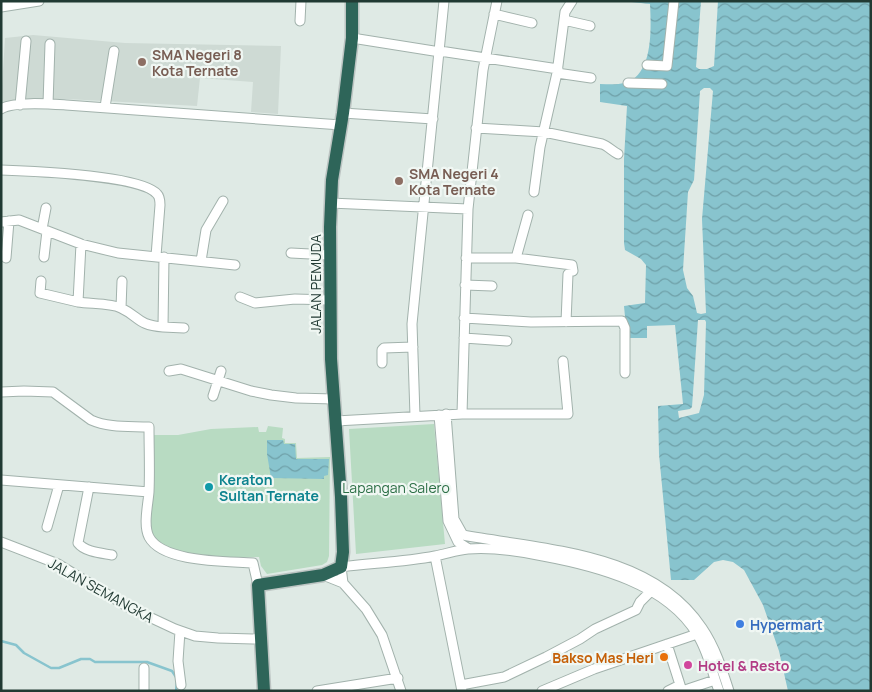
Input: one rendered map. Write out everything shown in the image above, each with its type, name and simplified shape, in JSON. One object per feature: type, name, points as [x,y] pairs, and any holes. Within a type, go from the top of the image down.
[{"type":"highway","name":"JALAN PEMUDA","points":[[341,567],[343,534],[331,359],[330,203],[352,38],[352,1]]},
{"type":"highway","points":[[264,691],[258,585],[323,575],[341,567]]},
{"type":"street","points":[[1,8],[40,1]]},
{"type":"street","points":[[300,21],[301,1]]},
{"type":"street","points":[[414,416],[412,328],[444,1]]},
{"type":"street","points":[[462,414],[468,209],[484,59],[497,1]]},
{"type":"street","points":[[534,192],[544,132],[558,71],[564,20],[567,7],[572,1]]},
{"type":"street","points":[[628,83],[658,84],[652,66],[667,66],[674,1]]},
{"type":"street","points":[[494,14],[532,24]]},
{"type":"street","points":[[564,20],[590,26]]},
{"type":"street","points":[[352,38],[591,78]]},
{"type":"street","points":[[20,105],[26,41]]},
{"type":"street","points":[[48,104],[50,44]]},
{"type":"street","points":[[105,107],[114,51]]},
{"type":"street","points":[[2,108],[48,104],[342,119],[433,119]]},
{"type":"street","points":[[476,128],[544,132],[602,144],[618,154]]},
{"type":"street","points":[[1,170],[106,177],[154,191],[159,197],[160,205],[163,327]]},
{"type":"street","points":[[202,261],[206,230],[223,201]]},
{"type":"street","points":[[330,203],[468,209]]},
{"type":"street","points":[[44,257],[46,208]]},
{"type":"street","points":[[516,258],[528,215]]},
{"type":"street","points":[[6,258],[5,221],[19,220],[81,244],[118,253],[235,265]]},
{"type":"street","points":[[78,302],[81,244]]},
{"type":"street","points":[[292,253],[330,255]]},
{"type":"street","points":[[466,258],[516,258],[572,265],[566,322]]},
{"type":"street","points":[[41,281],[40,293],[78,302],[121,308],[144,324],[184,328]]},
{"type":"street","points":[[121,308],[122,281]]},
{"type":"street","points":[[465,285],[492,286]]},
{"type":"street","points":[[240,297],[255,303],[295,299],[330,300]]},
{"type":"street","points":[[464,318],[566,322],[622,321],[625,328],[625,374]]},
{"type":"street","points":[[464,338],[507,341]]},
{"type":"street","points":[[382,363],[382,350],[384,348],[413,347]]},
{"type":"street","points":[[336,421],[462,414],[568,414],[563,361]]},
{"type":"street","points":[[169,370],[181,369],[271,395],[334,399]]},
{"type":"street","points":[[213,396],[221,371]]},
{"type":"street","points":[[1,392],[52,392],[98,423],[112,426],[149,427],[148,536],[157,546],[194,559],[253,563],[258,585]]},
{"type":"street","points":[[442,415],[458,543]]},
{"type":"street","points":[[1,480],[149,492]]},
{"type":"street","points":[[47,527],[59,485]]},
{"type":"street","points":[[89,487],[78,543],[80,546],[96,552],[112,554]]},
{"type":"street","name":"JALAN SEMANGKA","points":[[1,542],[58,564],[128,608],[180,631],[195,636],[218,638],[261,638]]},
{"type":"street","points":[[458,543],[469,549],[515,551],[571,561],[655,590],[690,612],[702,628],[719,691]]},
{"type":"street","points":[[343,583],[341,567],[435,556],[458,543],[599,560],[638,574],[683,616],[708,647],[729,691]]},
{"type":"street","points":[[435,556],[462,688],[504,676],[546,657],[636,610],[640,602],[655,590]]},
{"type":"street","points":[[323,575],[343,583],[374,619],[382,635],[401,691]]},
{"type":"street","points":[[180,631],[178,662],[181,685]]},
{"type":"street","points":[[542,691],[594,669],[697,634]]},
{"type":"street","points":[[667,644],[682,691],[715,680]]},
{"type":"street","points":[[144,668],[144,691]]},
{"type":"street","points":[[317,691],[398,678]]},
{"type":"street","points":[[668,691],[680,685]]},
{"type":"shaded area","name":"SMA Negeri 8 Kota Ternate","points":[[33,35],[125,43],[281,46],[278,114],[251,112],[253,82],[200,78],[197,106],[66,99],[23,100],[1,103],[5,38]]},
{"type":"green space","name":"Lapangan Salero","points":[[434,424],[445,544],[356,554],[349,429]]},
{"type":"green space","points":[[268,426],[283,428],[282,438],[285,439],[285,443],[296,443],[297,458],[330,457],[329,556],[327,562],[322,565],[267,574],[261,566],[259,557],[216,558],[183,553],[170,549],[150,534],[153,435],[178,435],[211,429],[258,427],[259,432],[266,432]]},
{"type":"water","points":[[622,1],[871,1],[871,691],[788,691],[779,651],[763,605],[744,570],[733,562],[723,560],[714,562],[694,580],[671,580],[659,454],[658,406],[683,404],[675,325],[647,326],[647,338],[627,338],[624,306],[645,303],[646,265],[641,259],[625,250],[624,243],[624,159],[627,106],[600,102],[600,84],[621,84],[634,79],[641,71],[649,50],[650,4]]},
{"type":"water","points":[[267,440],[283,440],[284,444],[295,444],[296,459],[329,459],[328,475],[324,476],[324,479],[271,478]]},
{"type":"pier","points":[[701,1],[718,1],[714,66],[707,69],[696,67]]},
{"type":"pier","points":[[704,88],[710,88],[713,91],[702,219],[706,313],[701,314],[697,313],[693,296],[687,288],[683,270],[688,192],[694,180],[700,91]]},
{"type":"pier","points":[[698,320],[705,320],[706,322],[704,395],[699,413],[679,418],[678,411],[692,407]]},
{"type":"waterway","points":[[1,641],[16,645],[24,653],[51,668],[59,668],[81,659],[90,659],[95,662],[147,662],[172,671],[176,677]]},
{"type":"waterway","points":[[176,691],[177,682]]},
{"type":"place","name":"SMA Negeri 8 Kota Ternate","points":[[142,62]]},
{"type":"place","name":"SMA Negeri 4 Kota Ternate","points":[[399,181]]},
{"type":"place","name":"Keraton Sultan Ternate","points":[[209,487]]},
{"type":"place","name":"Hypermart","points":[[740,624]]},
{"type":"place","name":"Bakso Mas Heri","points":[[664,657]]},
{"type":"place","name":"Hotel & Resto","points":[[688,665]]}]
